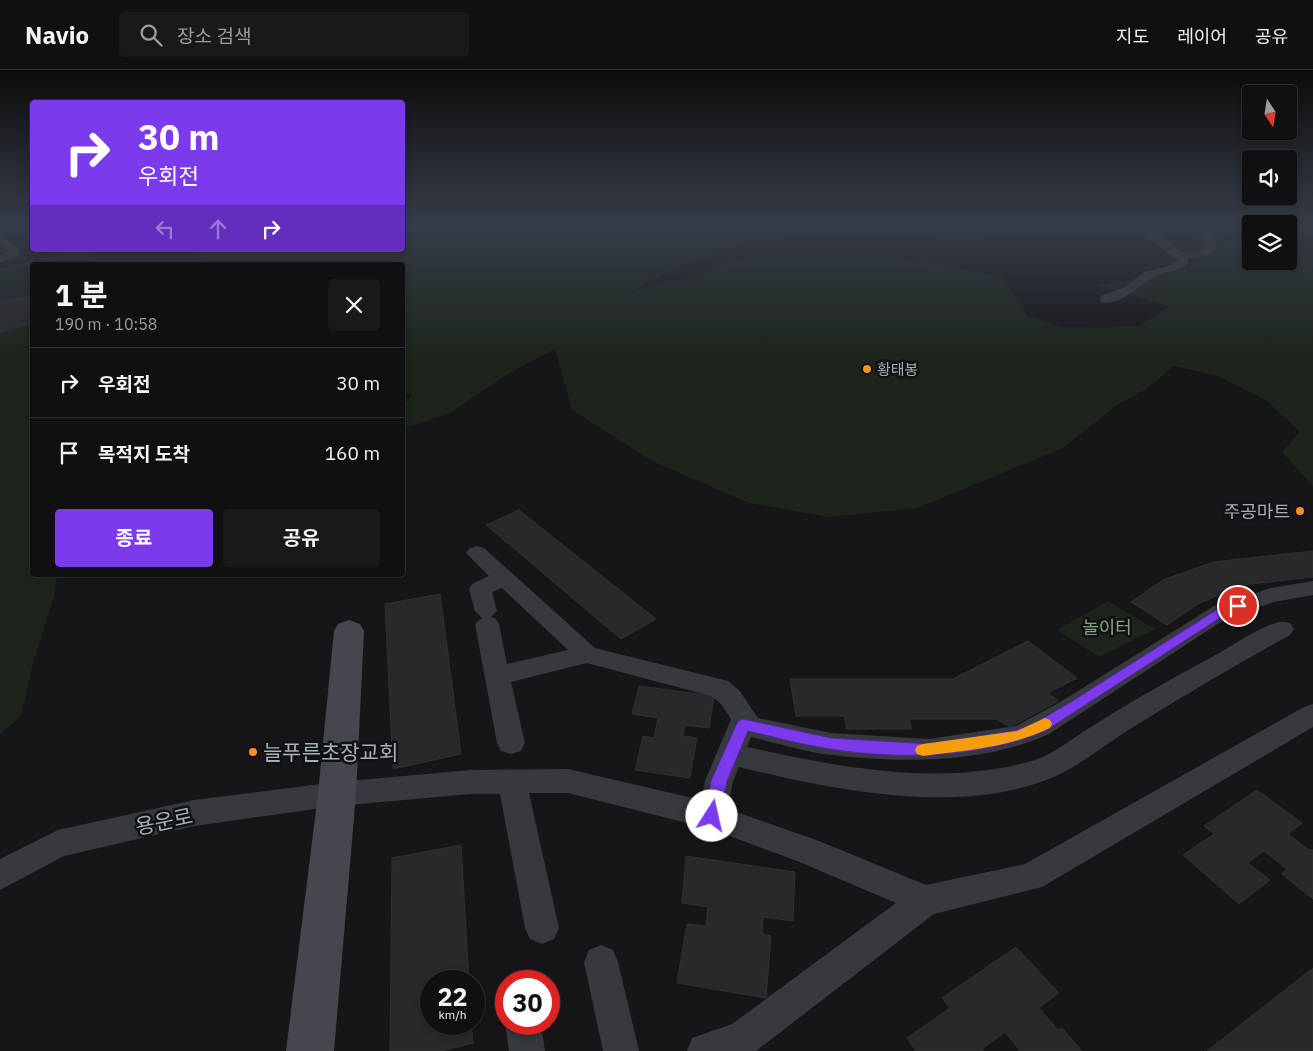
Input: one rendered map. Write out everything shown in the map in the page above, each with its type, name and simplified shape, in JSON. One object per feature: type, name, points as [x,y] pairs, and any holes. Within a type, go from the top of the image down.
[{"type":"main road","points":[[310,1051],[336,794],[349,631]]},
{"type":"street","points":[[1106,299],[1129,290],[1148,275],[1171,269]]},
{"type":"street","points":[[477,553],[587,654],[666,676],[719,688],[738,706],[745,718],[719,781],[712,816]]},
{"type":"street","points":[[504,578],[480,589],[511,743]]},
{"type":"street","points":[[743,724],[831,744],[929,750],[1019,736],[1040,727],[1063,713],[1222,612],[1271,595],[1313,588]]},
{"type":"street","points":[[730,754],[795,770],[851,779],[926,784],[990,781],[1042,770],[1106,730],[1282,629]]},
{"type":"street","points":[[498,676],[587,654]]},
{"type":"street","points":[[705,1051],[742,1039],[926,900],[1031,877],[1313,714]]},
{"type":"street","name":"용운로","points":[[0,875],[58,844],[194,813],[336,794],[471,782],[568,782],[712,816],[808,851],[926,900]]},
{"type":"street","points":[[512,782],[542,928]]},
{"type":"street","points":[[600,962],[621,1051]]},
{"type":"street","points":[[524,1035],[526,1051]]},
{"type":"shaded area","points":[[0,269],[30,269],[30,331],[0,339]]},
{"type":"green space","points":[[15,269],[30,269],[30,286],[0,293],[0,272]]},
{"type":"green space","points":[[405,269],[674,269],[630,292],[714,269],[959,269],[1001,276],[1028,316],[1063,327],[1140,326],[1170,306],[1097,285],[1155,276],[1179,269],[1313,269],[1313,486],[1282,452],[1300,432],[1267,401],[1215,375],[1174,366],[1146,389],[1117,405],[1063,448],[918,508],[829,517],[749,503],[654,462],[572,410],[555,349],[503,377],[450,413],[405,428],[405,404],[413,393],[405,395]]},
{"type":"green space","points":[[30,308],[30,577],[57,577],[55,593],[33,663],[21,716],[0,734],[0,315]]},
{"type":"green space","name":"놀이터","points":[[1108,601],[1155,629],[1099,657],[1057,630]]},
{"type":"building","points":[[30,296],[30,324],[0,332],[0,303]]},
{"type":"building","points":[[519,510],[656,619],[621,639],[486,525]]},
{"type":"building","points":[[1313,551],[1313,577],[1242,585],[1198,604],[1167,625],[1131,602],[1163,580],[1213,562]]},
{"type":"building","points":[[440,594],[461,754],[393,769],[385,604]]},
{"type":"building","points":[[1028,641],[1077,678],[1048,693],[1058,701],[1010,727],[996,719],[909,719],[912,729],[847,729],[844,716],[796,716],[790,679],[953,679]]},
{"type":"building","points":[[639,686],[714,696],[709,728],[685,725],[683,736],[697,738],[690,778],[635,770],[643,736],[654,738],[658,718],[632,714]]},
{"type":"building","points":[[1257,790],[1302,823],[1288,834],[1309,850],[1313,850],[1313,899],[1282,874],[1287,869],[1264,851],[1248,863],[1270,880],[1239,904],[1183,855],[1214,834],[1204,826]]},
{"type":"building","points":[[461,845],[468,970],[420,970],[420,1035],[472,1035],[473,1043],[441,1051],[390,1051],[392,858]]},
{"type":"building","points":[[686,856],[795,872],[793,921],[763,917],[762,934],[771,936],[766,998],[677,983],[687,924],[706,926],[708,907],[682,903]]},
{"type":"building","points":[[1016,947],[1059,993],[1039,1008],[1058,1030],[1062,1028],[1082,1051],[1020,1051],[1005,1032],[982,1049],[984,1051],[916,1051],[907,1038],[950,1008],[942,998]]},
{"type":"building","points":[[1313,968],[1313,1051],[1207,1051]]},
{"type":"slow traffic","points":[[923,750],[983,743],[1019,736],[1045,724]]},
{"type":"place","name":"황태봉","points":[[867,369]]},
{"type":"place","name":"주공마트","points":[[1300,511]]},
{"type":"place","name":"늘푸른초장교회","points":[[253,752]]},
{"type":"route","points":[[712,816],[719,781],[743,724],[831,744],[929,750],[1019,736],[1040,727],[1222,612],[1238,606]]}]
